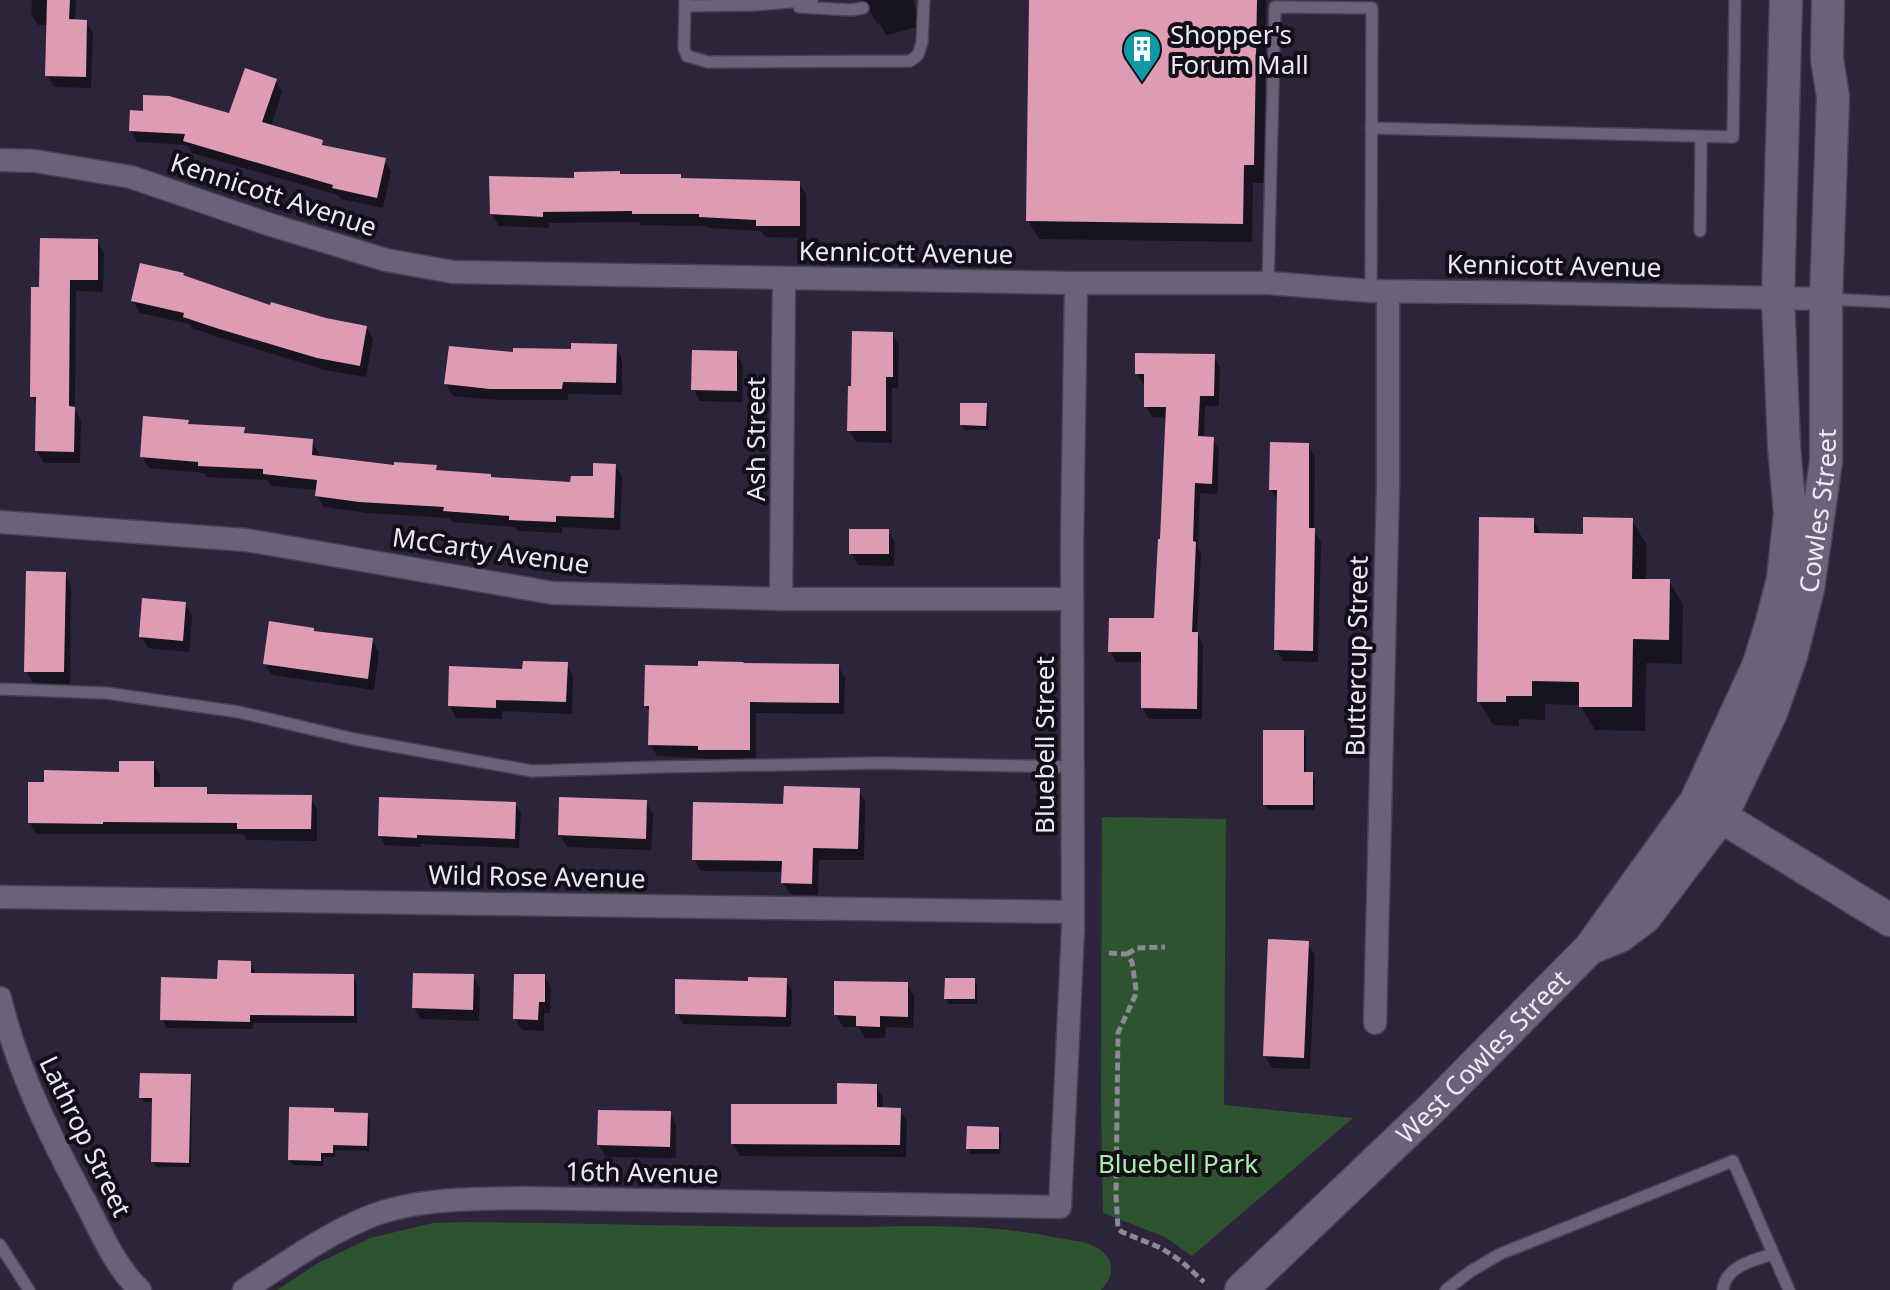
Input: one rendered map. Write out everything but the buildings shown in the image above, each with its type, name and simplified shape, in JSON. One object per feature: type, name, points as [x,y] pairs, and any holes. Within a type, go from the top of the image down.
[{"type":"main road","name":"Cowles Street","points":[[1708,809],[1771,625],[1783,579],[1790,513],[1778,297],[1786,0]]},
{"type":"main road","name":"Cowles Street","points":[[1708,809],[1771,713],[1791,656],[1808,589],[1826,461],[1826,299],[1833,97],[1827,59],[1828,0]]},
{"type":"main road","points":[[1708,809],[1890,920]]},
{"type":"main road","name":"West Cowles Street","points":[[1241,1290],[1431,1109],[1590,948],[1708,809]]},
{"type":"street","name":"Kennicott Avenue","points":[[0,160],[35,161],[131,177],[386,260],[453,272],[1076,283],[1268,283],[1379,291],[1826,299]]},
{"type":"street","name":"Ash Street","points":[[781,599],[784,279]]},
{"type":"street","name":"Bluebell Street","points":[[1060,1207],[1073,912],[1072,599],[1076,283]]},
{"type":"street","name":"Buttercup Street","points":[[1375,1023],[1388,484],[1379,291]]},
{"type":"street","name":"McCarty Avenue","points":[[0,522],[246,540],[553,593],[781,599],[1072,599]]},
{"type":"street","name":"Wild Rose Avenue","points":[[0,897],[1073,912]]},
{"type":"street","name":"Lathrop Street","points":[[0,998],[27,1083],[51,1139],[113,1254],[140,1290]]},
{"type":"street","name":"16th Avenue","points":[[244,1290],[334,1234],[373,1215],[427,1203],[522,1198],[1060,1207]]},
{"type":"lane","points":[[755,5],[812,0]]},
{"type":"lane","points":[[863,8],[685,3],[684,48],[687,56],[708,62],[910,61],[918,55],[922,42],[924,0]]},
{"type":"lane","points":[[1371,128],[1733,137],[1735,0]]},
{"type":"lane","points":[[1268,283],[1275,7],[1372,4],[1371,128],[1379,291]]},
{"type":"lane","points":[[1700,231],[1701,137]]},
{"type":"lane","points":[[1826,299],[1890,302]]},
{"type":"lane","points":[[0,689],[106,693],[239,712],[354,739],[532,771],[880,763],[1072,767]]},
{"type":"lane","points":[[1446,1290],[1500,1254],[1733,1161],[1789,1290]]},
{"type":"lane","points":[[0,1245],[29,1290]]},
{"type":"lane","points":[[1723,1290],[1724,1283],[1741,1264],[1773,1254]]},
{"type":"path","points":[[1109,953],[1127,954],[1137,948],[1165,947]]},
{"type":"path","points":[[1127,954],[1132,962],[1136,989],[1118,1033],[1116,1222],[1122,1232],[1161,1248],[1204,1282]]},
{"type":"green space","name":"Bluebell Park","points":[[1102,817],[1226,819],[1224,1105],[1353,1118],[1192,1256],[1165,1237],[1103,1213]]},
{"type":"green space","points":[[433,1223],[995,1229],[1092,1245],[1109,1260],[1111,1274],[1101,1290],[277,1290],[318,1263],[370,1238]]},
{"type":"place","name":"Shopper's Forum Mall","points":[[1142,83]]}]
